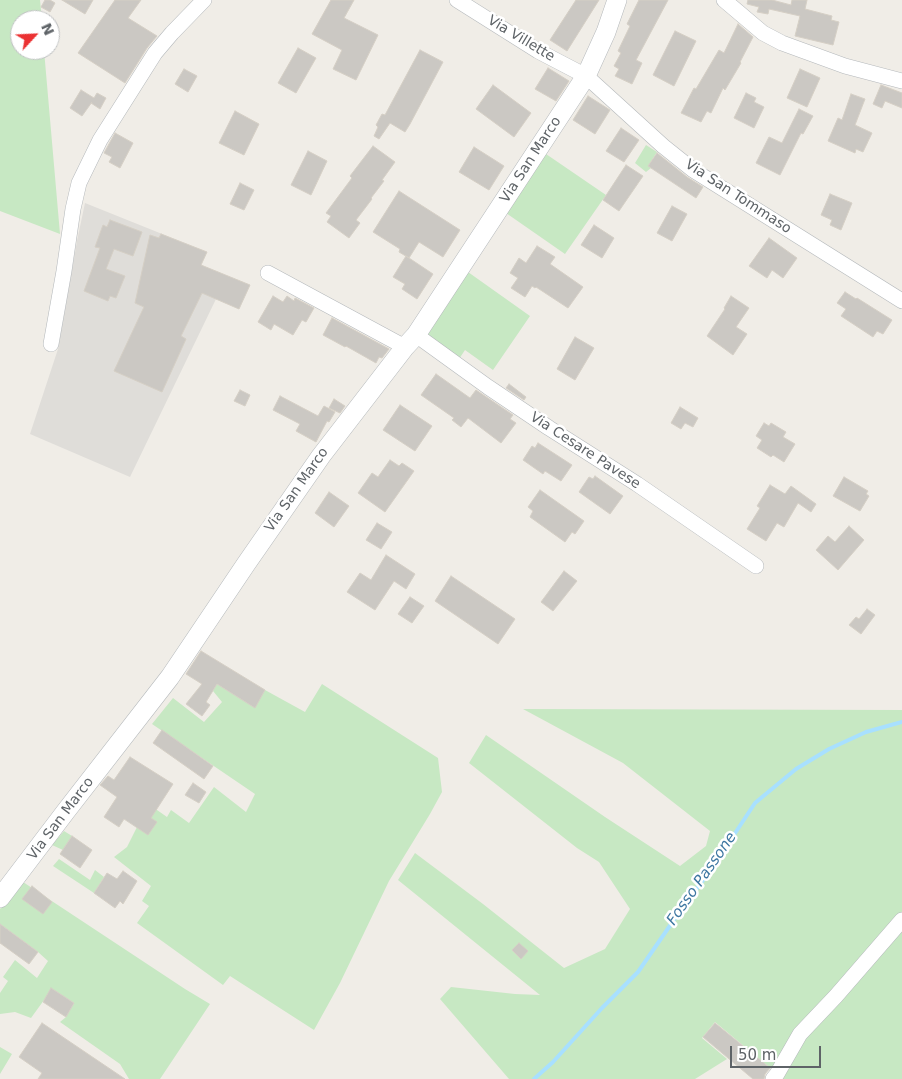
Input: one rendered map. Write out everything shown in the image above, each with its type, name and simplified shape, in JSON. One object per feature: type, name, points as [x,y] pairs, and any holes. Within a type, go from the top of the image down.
[{"type":"street","points":[[51,344],[79,183],[100,140],[155,53],[204,0]]},
{"type":"street","name":"Via Villette","points":[[457,0],[538,51],[586,76]]},
{"type":"street","name":"Via San Marco","points":[[0,898],[170,677],[320,456],[411,341],[586,76],[606,32],[616,0]]},
{"type":"street","points":[[724,0],[763,32],[782,43],[845,66],[902,81]]},
{"type":"street","name":"Via San Tommaso","points":[[586,76],[663,146],[693,170],[902,301]]},
{"type":"street","name":"Via Cesare Pavese","points":[[268,273],[411,341],[488,387],[637,484],[756,566]]},
{"type":"street","points":[[773,1079],[778,1074],[800,1034],[902,920]]},
{"type":"shaded area","points":[[85,203],[207,252],[201,265],[250,285],[239,309],[216,299],[130,477],[30,434],[58,349]]},
{"type":"green space","points":[[0,0],[40,0],[41,10],[10,10],[10,60],[45,60],[60,234],[0,211]]},
{"type":"green space","points":[[646,145],[657,152],[648,166],[651,168],[646,172],[635,163]]},
{"type":"green space","points":[[546,154],[606,195],[565,254],[506,213]]},
{"type":"green space","points":[[468,272],[530,316],[493,370],[465,350],[457,362],[422,336]]},
{"type":"green space","points":[[217,684],[254,707],[265,690],[305,712],[322,684],[438,758],[442,792],[389,881],[340,983],[314,1030],[230,976],[223,985],[137,923],[149,906],[142,901],[151,886],[114,857],[127,847],[137,827],[131,805],[137,796],[167,817],[171,810],[189,823],[214,787],[246,812],[255,794],[152,724],[173,698],[204,722],[222,702],[213,691]]},
{"type":"green space","points":[[523,709],[902,710],[902,915],[775,1072],[715,1022],[702,1038],[727,1059],[695,1079],[509,1079],[440,999],[451,987],[540,995],[398,880],[415,853],[564,968],[605,949],[630,909],[599,862],[577,848],[469,763],[486,735],[680,866],[706,846],[710,831],[623,763]]},
{"type":"green space","points":[[64,831],[72,836],[63,850],[52,845]]},
{"type":"green space","points":[[59,859],[90,880],[95,870],[104,877],[94,893],[53,866]]},
{"type":"green space","points":[[23,882],[210,1004],[160,1079],[129,1079],[120,1064],[60,1022],[66,1017],[74,1003],[52,989],[31,1018],[15,1012],[0,1014],[0,993],[8,981],[3,977],[15,960],[37,978],[48,961],[0,924],[0,909]]},
{"type":"green space","points":[[902,920],[902,1079],[776,1079],[801,1036]]},
{"type":"green space","points":[[0,1047],[12,1054],[0,1074]]},
{"type":"building","points":[[45,0],[55,3],[51,10],[41,7]]},
{"type":"building","points":[[62,0],[93,0],[85,14]]},
{"type":"building","points":[[115,0],[141,0],[128,18],[157,36],[147,48],[125,83],[78,53]]},
{"type":"building","points":[[331,0],[354,0],[344,18],[378,35],[356,80],[333,69],[342,50],[312,34]]},
{"type":"building","points":[[576,0],[599,0],[567,51],[550,40]]},
{"type":"building","points":[[639,0],[668,0],[636,60],[642,63],[632,84],[615,76],[619,69],[614,66],[621,53],[618,51],[630,26],[627,24]]},
{"type":"building","points":[[748,0],[772,0],[791,5],[792,0],[807,0],[805,9],[832,16],[831,20],[839,22],[833,45],[795,36],[800,16],[769,9],[768,14],[757,12],[759,7],[747,4]]},
{"type":"building","points":[[738,24],[753,37],[741,63],[725,90],[723,88],[711,113],[707,111],[701,122],[681,113],[694,88],[696,89],[719,50],[724,53]]},
{"type":"building","points":[[675,31],[696,41],[674,86],[653,75]]},
{"type":"building","points":[[298,48],[316,58],[296,93],[278,83]]},
{"type":"building","points":[[420,50],[443,62],[405,132],[390,123],[379,139],[374,136],[378,127],[376,125],[382,114],[385,115]]},
{"type":"building","points":[[548,68],[569,81],[556,101],[535,89]]},
{"type":"building","points":[[184,69],[197,76],[188,92],[175,84]]},
{"type":"building","points":[[800,69],[820,78],[807,107],[787,98]]},
{"type":"building","points":[[493,85],[531,113],[514,137],[476,109]]},
{"type":"building","points":[[881,85],[902,93],[902,108],[885,101],[882,108],[873,104]]},
{"type":"building","points":[[81,90],[94,98],[97,93],[106,98],[100,109],[91,103],[82,116],[70,108]]},
{"type":"building","points":[[746,93],[756,98],[754,102],[764,107],[754,128],[734,118]]},
{"type":"building","points":[[851,94],[865,99],[855,125],[872,133],[863,152],[856,149],[855,153],[828,141],[838,118],[842,120]]},
{"type":"building","points":[[588,96],[610,110],[595,134],[573,120]]},
{"type":"building","points":[[799,109],[813,116],[803,134],[801,133],[780,175],[756,163],[769,137],[782,143]]},
{"type":"building","points":[[235,111],[259,124],[244,155],[219,143]]},
{"type":"building","points":[[621,128],[639,140],[624,162],[606,151]]},
{"type":"building","points":[[115,133],[133,143],[120,168],[109,162],[112,157],[104,153]]},
{"type":"building","points":[[373,146],[395,162],[382,180],[384,181],[372,199],[356,220],[360,223],[349,238],[327,222],[331,216],[326,213],[352,178],[350,176]]},
{"type":"building","points":[[474,147],[504,166],[489,190],[459,172]]},
{"type":"building","points":[[308,151],[327,161],[311,195],[291,185]]},
{"type":"building","points":[[657,153],[703,187],[696,198],[648,166]]},
{"type":"building","points":[[626,165],[643,176],[619,211],[603,200]]},
{"type":"building","points":[[240,183],[254,190],[244,210],[230,204]]},
{"type":"building","points":[[399,191],[460,230],[443,257],[419,242],[409,258],[399,252],[400,249],[373,232]]},
{"type":"building","points":[[830,194],[852,203],[841,230],[830,225],[832,220],[821,215]]},
{"type":"building","points":[[672,206],[687,214],[672,241],[657,233]]},
{"type":"building","points":[[110,220],[142,232],[133,256],[114,249],[106,269],[125,276],[116,298],[110,296],[108,301],[84,291],[100,248],[95,247],[103,225],[107,227]]},
{"type":"building","points":[[594,225],[614,238],[602,258],[581,245]]},
{"type":"building","points":[[161,234],[207,252],[201,265],[250,285],[239,309],[202,293],[181,336],[186,339],[162,392],[114,371],[144,307],[135,303],[150,235],[159,238]]},
{"type":"building","points":[[769,238],[797,258],[783,278],[772,270],[767,278],[749,266]]},
{"type":"building","points":[[537,246],[555,257],[550,264],[583,287],[568,308],[536,287],[532,286],[525,297],[511,288],[518,278],[510,273],[519,258],[526,263]]},
{"type":"building","points":[[406,256],[433,274],[417,299],[402,289],[405,284],[393,277]]},
{"type":"building","points":[[845,292],[892,320],[883,334],[877,331],[873,337],[841,316],[846,309],[837,303]]},
{"type":"building","points":[[273,296],[283,302],[287,296],[294,301],[295,298],[314,308],[306,322],[302,320],[293,335],[274,324],[271,330],[258,322]]},
{"type":"building","points":[[731,296],[749,308],[736,327],[747,334],[733,355],[707,336],[725,309]]},
{"type":"building","points":[[332,318],[389,349],[382,358],[379,357],[376,363],[345,347],[323,335]]},
{"type":"building","points":[[575,337],[594,348],[575,380],[557,369]]},
{"type":"building","points":[[436,374],[470,398],[476,390],[513,415],[510,419],[516,423],[501,443],[468,418],[461,427],[452,420],[454,418],[421,395]]},
{"type":"building","points":[[509,384],[526,397],[524,400],[506,388]]},
{"type":"building","points":[[240,390],[250,395],[245,406],[234,401]]},
{"type":"building","points":[[280,396],[318,416],[324,406],[335,412],[329,422],[327,421],[316,442],[296,431],[300,424],[273,410]]},
{"type":"building","points":[[334,399],[345,406],[340,413],[329,408]]},
{"type":"building","points":[[400,405],[432,426],[415,451],[383,430]]},
{"type":"building","points":[[680,407],[698,418],[693,427],[685,423],[681,429],[671,423]]},
{"type":"building","points":[[764,423],[769,426],[771,423],[786,432],[783,437],[795,444],[784,462],[773,455],[771,457],[757,448],[762,440],[756,436]]},
{"type":"building","points":[[538,443],[572,465],[561,481],[545,471],[543,474],[523,460],[532,446],[535,448]]},
{"type":"building","points":[[390,460],[399,466],[402,463],[414,471],[385,512],[358,493],[372,473],[378,477]]},
{"type":"building","points":[[595,476],[623,496],[610,514],[579,492],[589,477],[593,479]]},
{"type":"building","points":[[844,477],[868,491],[866,494],[869,496],[860,511],[833,496]]},
{"type":"building","points":[[770,485],[785,494],[791,486],[816,504],[811,512],[798,503],[784,527],[777,523],[766,541],[747,529],[760,508],[757,506]]},
{"type":"building","points":[[540,490],[584,521],[575,534],[572,532],[565,542],[530,517],[533,511],[528,507]]},
{"type":"building","points":[[329,492],[349,506],[334,527],[315,513]]},
{"type":"building","points":[[377,523],[392,532],[381,549],[366,540]]},
{"type":"building","points":[[849,526],[864,540],[838,570],[816,550],[828,536],[835,542]]},
{"type":"building","points":[[386,555],[415,574],[406,589],[394,581],[375,610],[347,592],[360,573],[371,580]]},
{"type":"building","points":[[564,571],[577,581],[553,611],[541,602]]},
{"type":"building","points":[[451,576],[515,619],[498,644],[435,601]]},
{"type":"building","points":[[410,597],[424,606],[412,623],[398,614]]},
{"type":"building","points":[[867,609],[875,615],[861,634],[849,625],[856,617],[859,619]]},
{"type":"building","points":[[201,651],[265,690],[255,708],[217,684],[206,702],[210,705],[202,716],[186,704],[202,684],[186,674]]},
{"type":"building","points":[[162,730],[213,766],[204,779],[153,743]]},
{"type":"building","points":[[130,757],[173,784],[151,818],[157,822],[148,835],[124,819],[119,827],[104,817],[117,797],[100,785],[108,776],[114,780]]},
{"type":"building","points":[[193,783],[206,792],[199,803],[185,795]]},
{"type":"building","points":[[72,836],[92,850],[80,868],[60,854]]},
{"type":"building","points":[[123,871],[137,881],[123,904],[120,901],[115,908],[94,893],[107,873],[117,879]]},
{"type":"building","points":[[32,886],[52,902],[43,914],[22,899]]},
{"type":"building","points":[[0,924],[38,952],[29,964],[0,943]]},
{"type":"building","points":[[519,943],[528,951],[521,959],[512,950]]},
{"type":"building","points":[[51,988],[74,1003],[66,1017],[43,1002]]},
{"type":"building","points":[[42,1023],[125,1079],[38,1079],[42,1073],[19,1057]]},
{"type":"building","points":[[715,1023],[770,1068],[765,1074],[764,1079],[753,1079],[703,1037]]},
{"type":"waterway","name":"Fosso Passone","points":[[534,1079],[553,1062],[638,972],[712,868],[755,803],[796,769],[829,749],[866,732],[902,722]]}]
